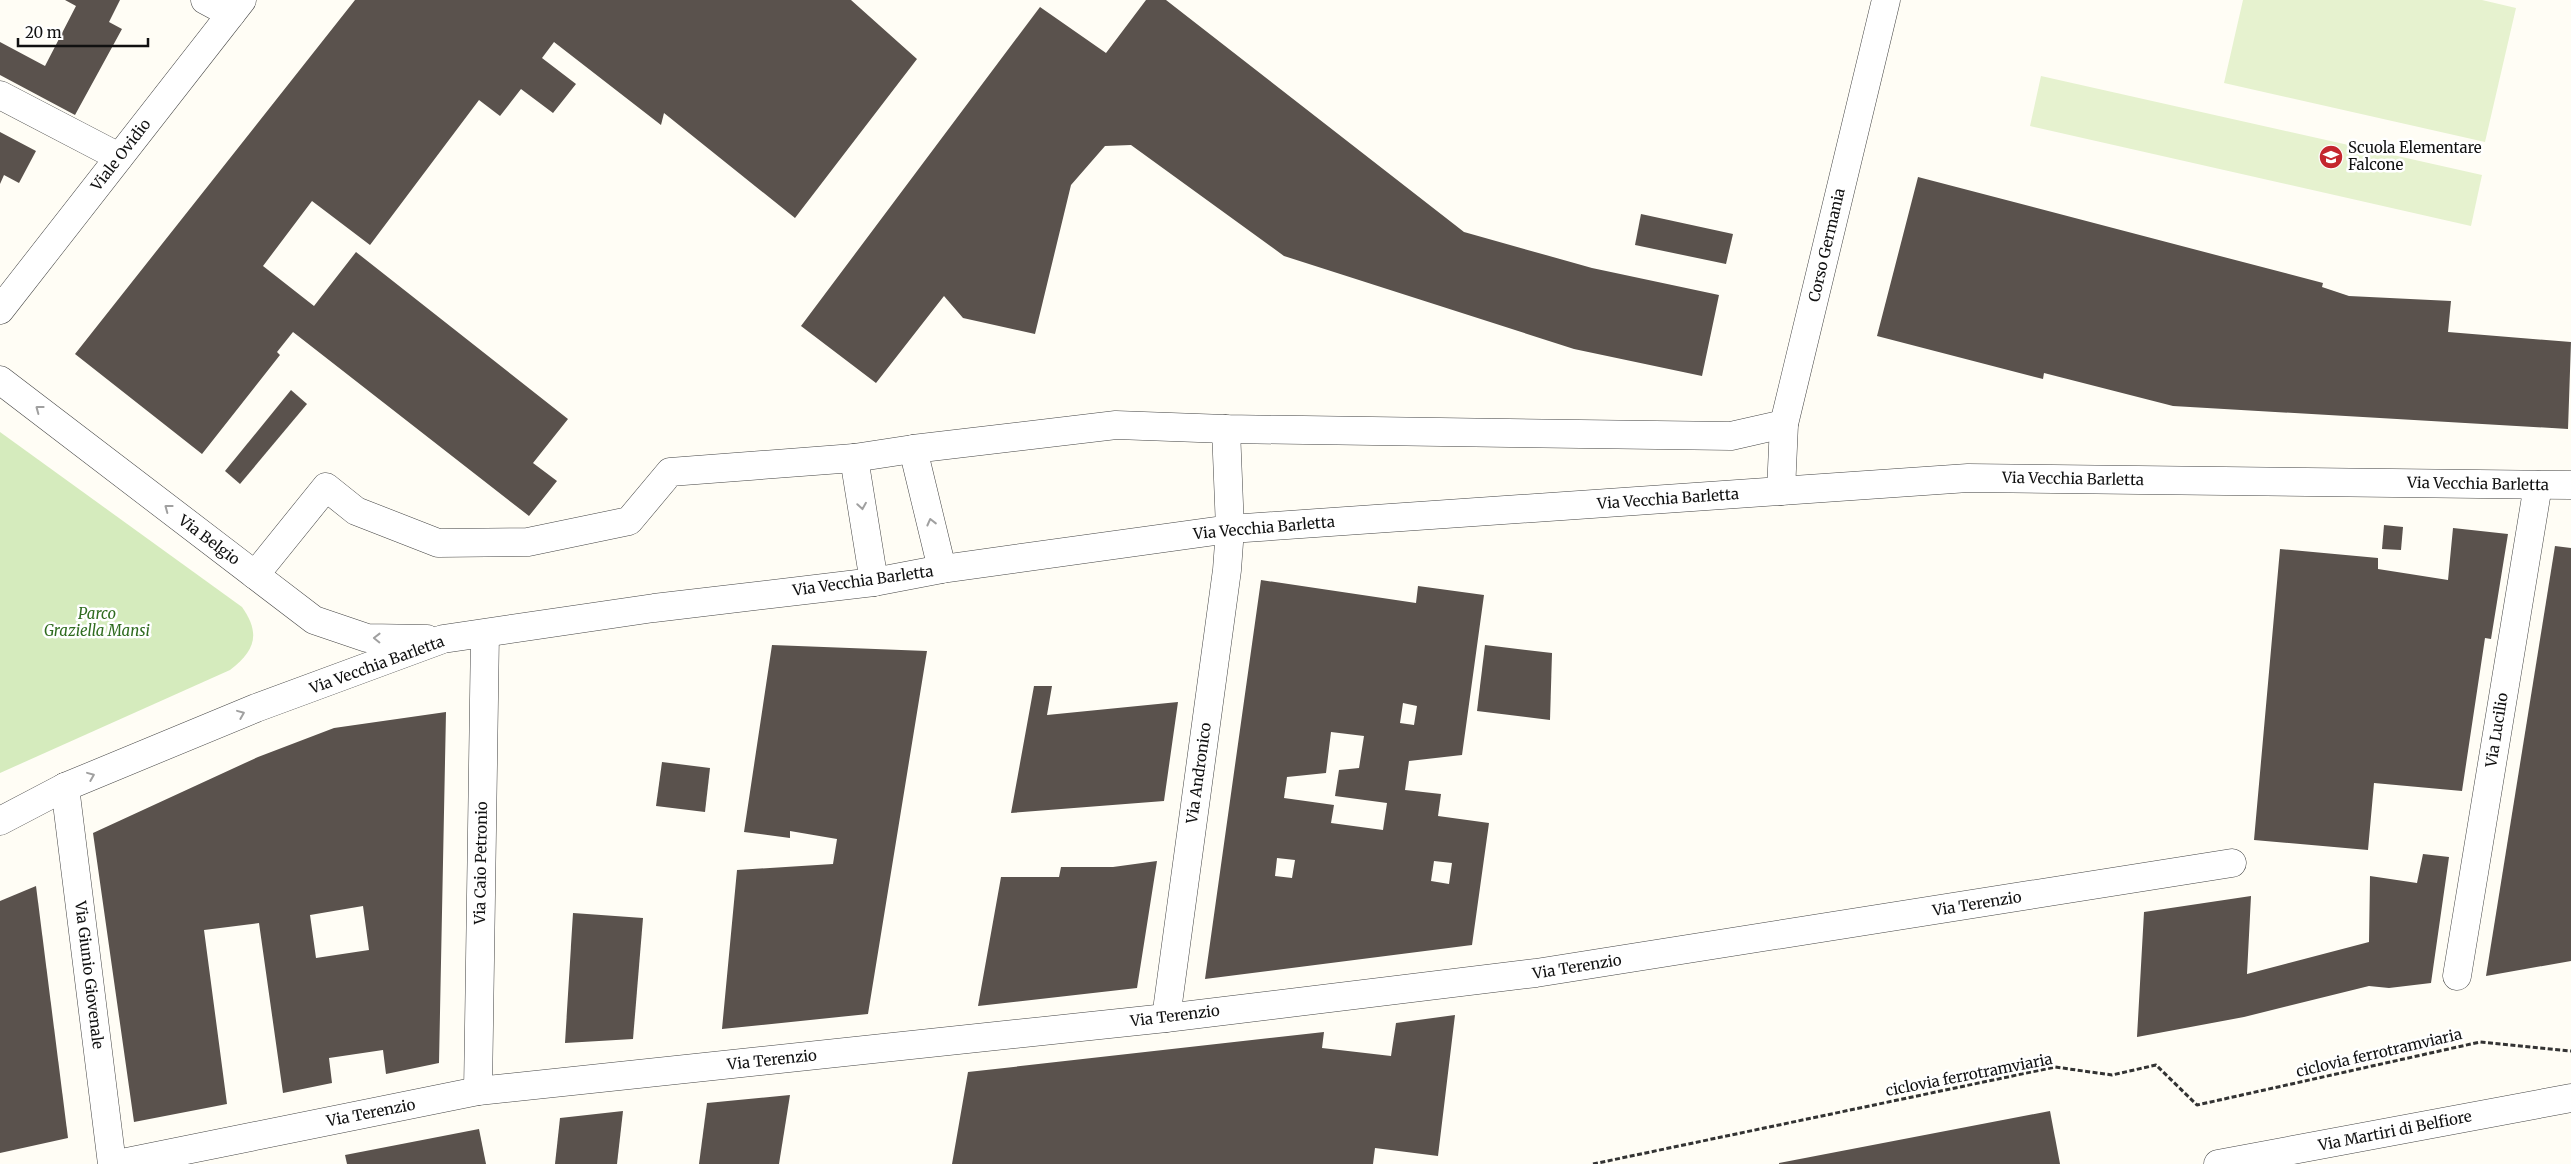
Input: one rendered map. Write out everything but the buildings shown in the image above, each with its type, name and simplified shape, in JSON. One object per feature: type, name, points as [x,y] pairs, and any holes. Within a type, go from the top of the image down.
[{"type":"street","points":[[205,0],[236,7]]},
{"type":"street","name":"Corso Germania","points":[[1781,491],[1784,424],[1886,0]]},
{"type":"street","name":"Viale Ovidio","points":[[2,305],[236,7]]},
{"type":"street","points":[[0,95],[120,157]]},
{"type":"street","name":"Via Belgio","points":[[0,380],[314,620],[367,638],[443,639]]},
{"type":"street","points":[[255,575],[326,486],[356,511],[438,544],[528,542],[629,521],[670,472],[854,458],[913,449],[1116,425],[1226,429],[1731,436],[1784,424]]},
{"type":"street","name":"Via Andronico","points":[[1166,1018],[1230,529],[1226,429]]},
{"type":"street","points":[[913,449],[942,569]]},
{"type":"street","points":[[854,458],[874,582]]},
{"type":"street","name":"Via Vecchia Barletta","points":[[0,821],[65,787],[256,708],[443,639],[654,608],[874,582],[942,569],[1230,529],[1968,478],[2571,485]]},
{"type":"street","name":"Via Lucilio","points":[[2457,976],[2538,485]]},
{"type":"street","name":"Via Caio Petronio","points":[[478,1091],[485,634]]},
{"type":"street","name":"Via Giunio Giovenale","points":[[65,787],[112,1164]]},
{"type":"street","name":"Via Terenzio","points":[[117,1164],[478,1091],[1166,1018],[1536,973],[2232,863]]},
{"type":"street","name":"Via Martiri di Belfiore","points":[[2218,1164],[2571,1098]]},
{"type":"path","name":"ciclovia ferrotramviaria","points":[[1593,1164],[2055,1068],[2112,1075],[2156,1065],[2197,1105],[2480,1042],[2571,1051]]},
{"type":"green space","points":[[2243,0],[2482,0],[2516,8],[2485,142],[2224,83]]},
{"type":"green space","points":[[2041,76],[2482,175],[2471,226],[2030,126]]},
{"type":"green space","name":"Parco Graziella Mansi","points":[[0,432],[242,607],[252,626],[253,634],[250,649],[230,670],[0,773]]},
{"type":"place","name":"Scuola Elementare Falcone","points":[[2331,157]]}]
